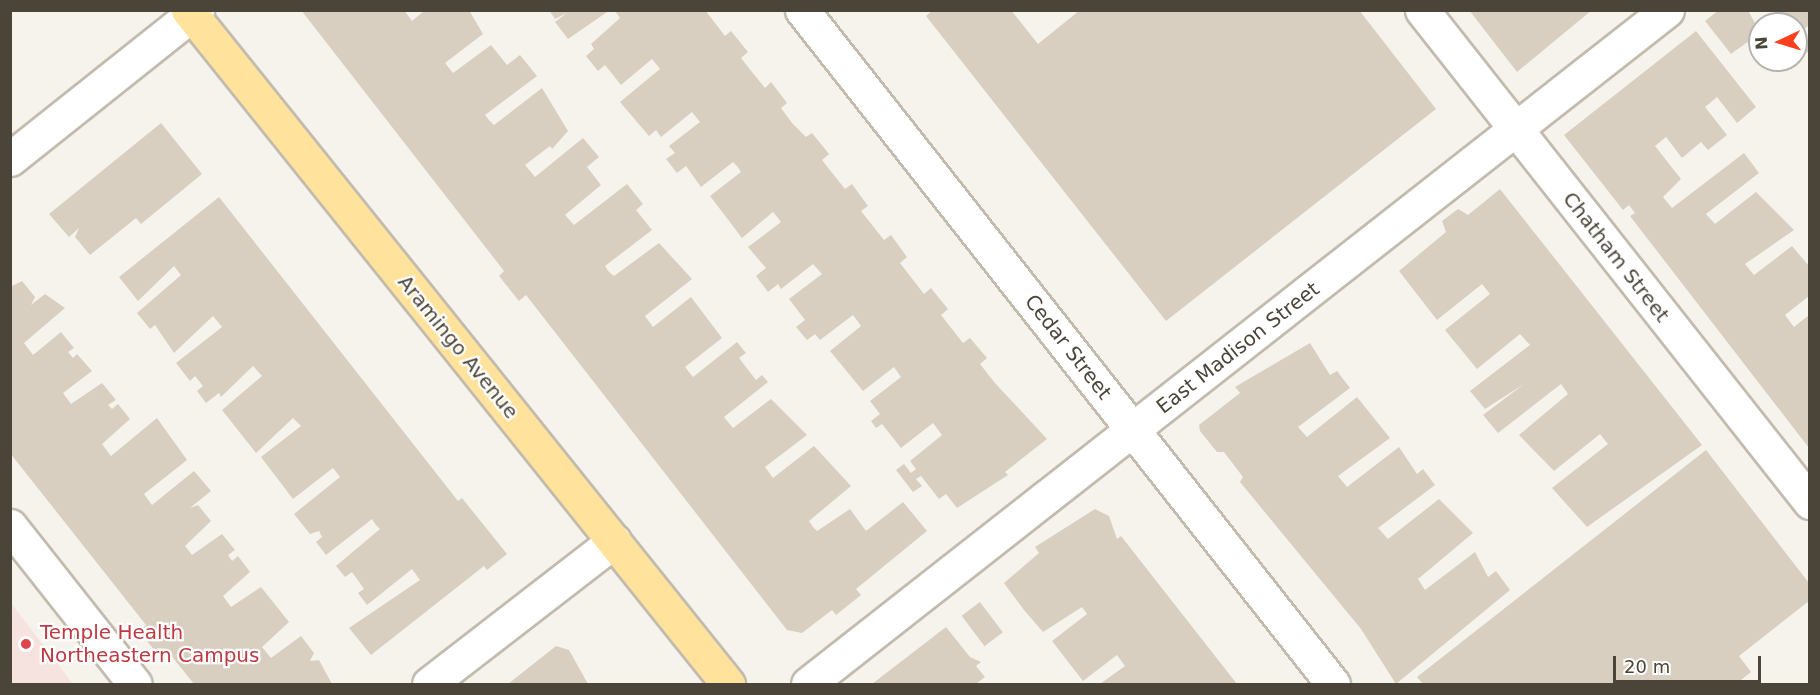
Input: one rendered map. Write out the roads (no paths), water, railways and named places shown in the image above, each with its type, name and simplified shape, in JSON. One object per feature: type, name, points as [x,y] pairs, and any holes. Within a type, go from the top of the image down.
[{"type":"main road","name":"Aramingo Avenue","points":[[192,12],[728,684]]},
{"type":"street","name":"Cedar Street","points":[[802,10],[1334,684]]},
{"type":"street","name":"Chatham Street","points":[[1422,10],[1809,502]]},
{"type":"street","name":"East Madison Street","points":[[808,684],[1667,10]]},
{"type":"street","points":[[10,159],[192,12]]},
{"type":"street","points":[[10,526],[135,684]]},
{"type":"street","points":[[429,684],[614,541]]},
{"type":"place","name":"Temple Health Northeastern Campus","points":[[26,644]]}]
